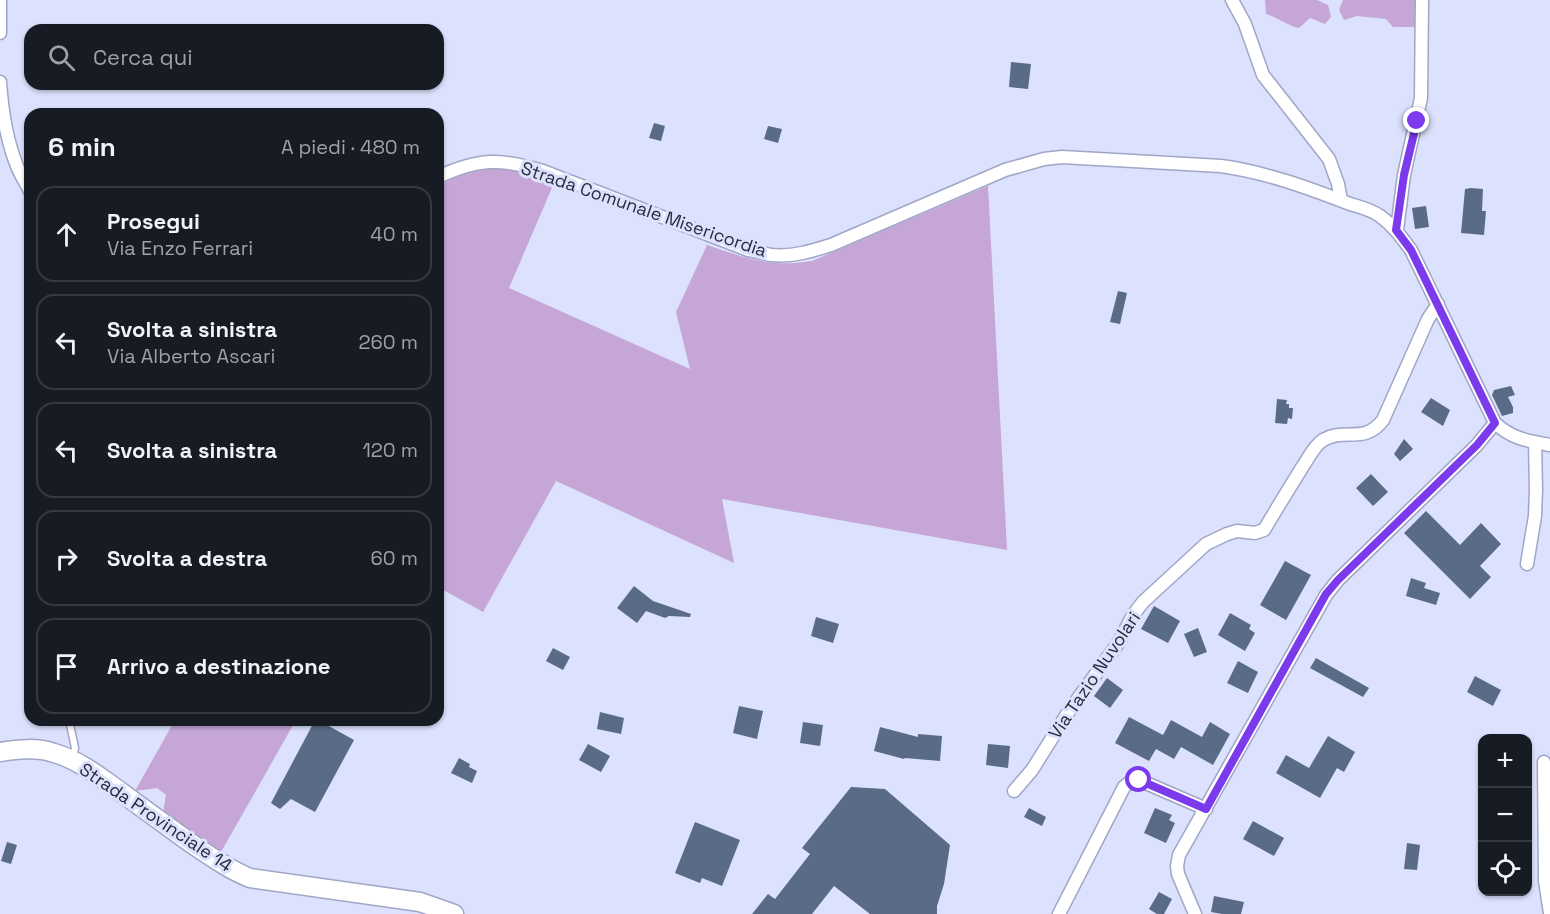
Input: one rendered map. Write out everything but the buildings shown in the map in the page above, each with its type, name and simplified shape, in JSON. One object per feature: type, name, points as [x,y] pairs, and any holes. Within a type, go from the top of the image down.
[{"type":"main road","name":"Strada Provinciale 14","points":[[0,752],[36,749],[54,752],[73,760],[221,863],[250,878],[420,902],[454,914]]},
{"type":"street","points":[[0,0],[0,33]]},
{"type":"street","points":[[1232,0],[1245,24],[1263,75],[1329,159],[1341,200]]},
{"type":"street","points":[[1396,230],[1404,175],[1421,98],[1422,0]]},
{"type":"street","points":[[0,82],[2,113],[9,142],[24,180]]},
{"type":"street","name":"Strada Comunale Misericordia","points":[[444,174],[461,167],[481,163],[497,161],[518,164],[543,171],[748,250],[770,255],[787,255],[831,245],[1005,170],[1044,159],[1062,157],[1232,168],[1263,174],[1379,215],[1396,230],[1411,250],[1495,423]]},
{"type":"street","name":"Via Tazio Nuvolari","points":[[1014,791],[1032,770],[1069,711],[1119,642],[1133,615],[1143,602],[1206,544],[1237,531],[1255,533],[1264,530],[1314,449],[1323,440],[1336,436],[1366,434],[1378,427],[1428,319],[1438,304]]},
{"type":"street","points":[[1195,914],[1178,874],[1179,855],[1326,594],[1477,445],[1495,423],[1505,432],[1519,438],[1550,445]]},
{"type":"street","points":[[1527,564],[1535,516],[1535,442]]},
{"type":"street","points":[[1544,762],[1545,881],[1550,913]]},
{"type":"street","points":[[1059,914],[1124,787],[1131,781],[1139,780],[1206,809]]},
{"type":"lane","points":[[70,726],[75,748],[73,760]]},
{"type":"shaded area","points":[[1265,0],[1317,0],[1328,5],[1331,17],[1325,24],[1310,18],[1299,28],[1266,14]]},
{"type":"shaded area","points":[[1343,0],[1416,0],[1416,27],[1393,27],[1386,19],[1357,16],[1344,20],[1339,10]]},
{"type":"shaded area","points":[[503,168],[521,171],[554,183],[509,288],[690,369],[676,312],[707,245],[746,258],[771,262],[812,261],[988,186],[1007,550],[722,499],[734,563],[556,481],[483,612],[444,590],[444,183],[469,173]]},
{"type":"shaded area","points":[[172,726],[293,726],[221,852],[163,813],[166,795],[157,788],[135,791]]},
{"type":"route","points":[[1139,780],[1206,809],[1326,594],[1477,445],[1495,423],[1411,250],[1396,230],[1404,175],[1417,121]]}]
